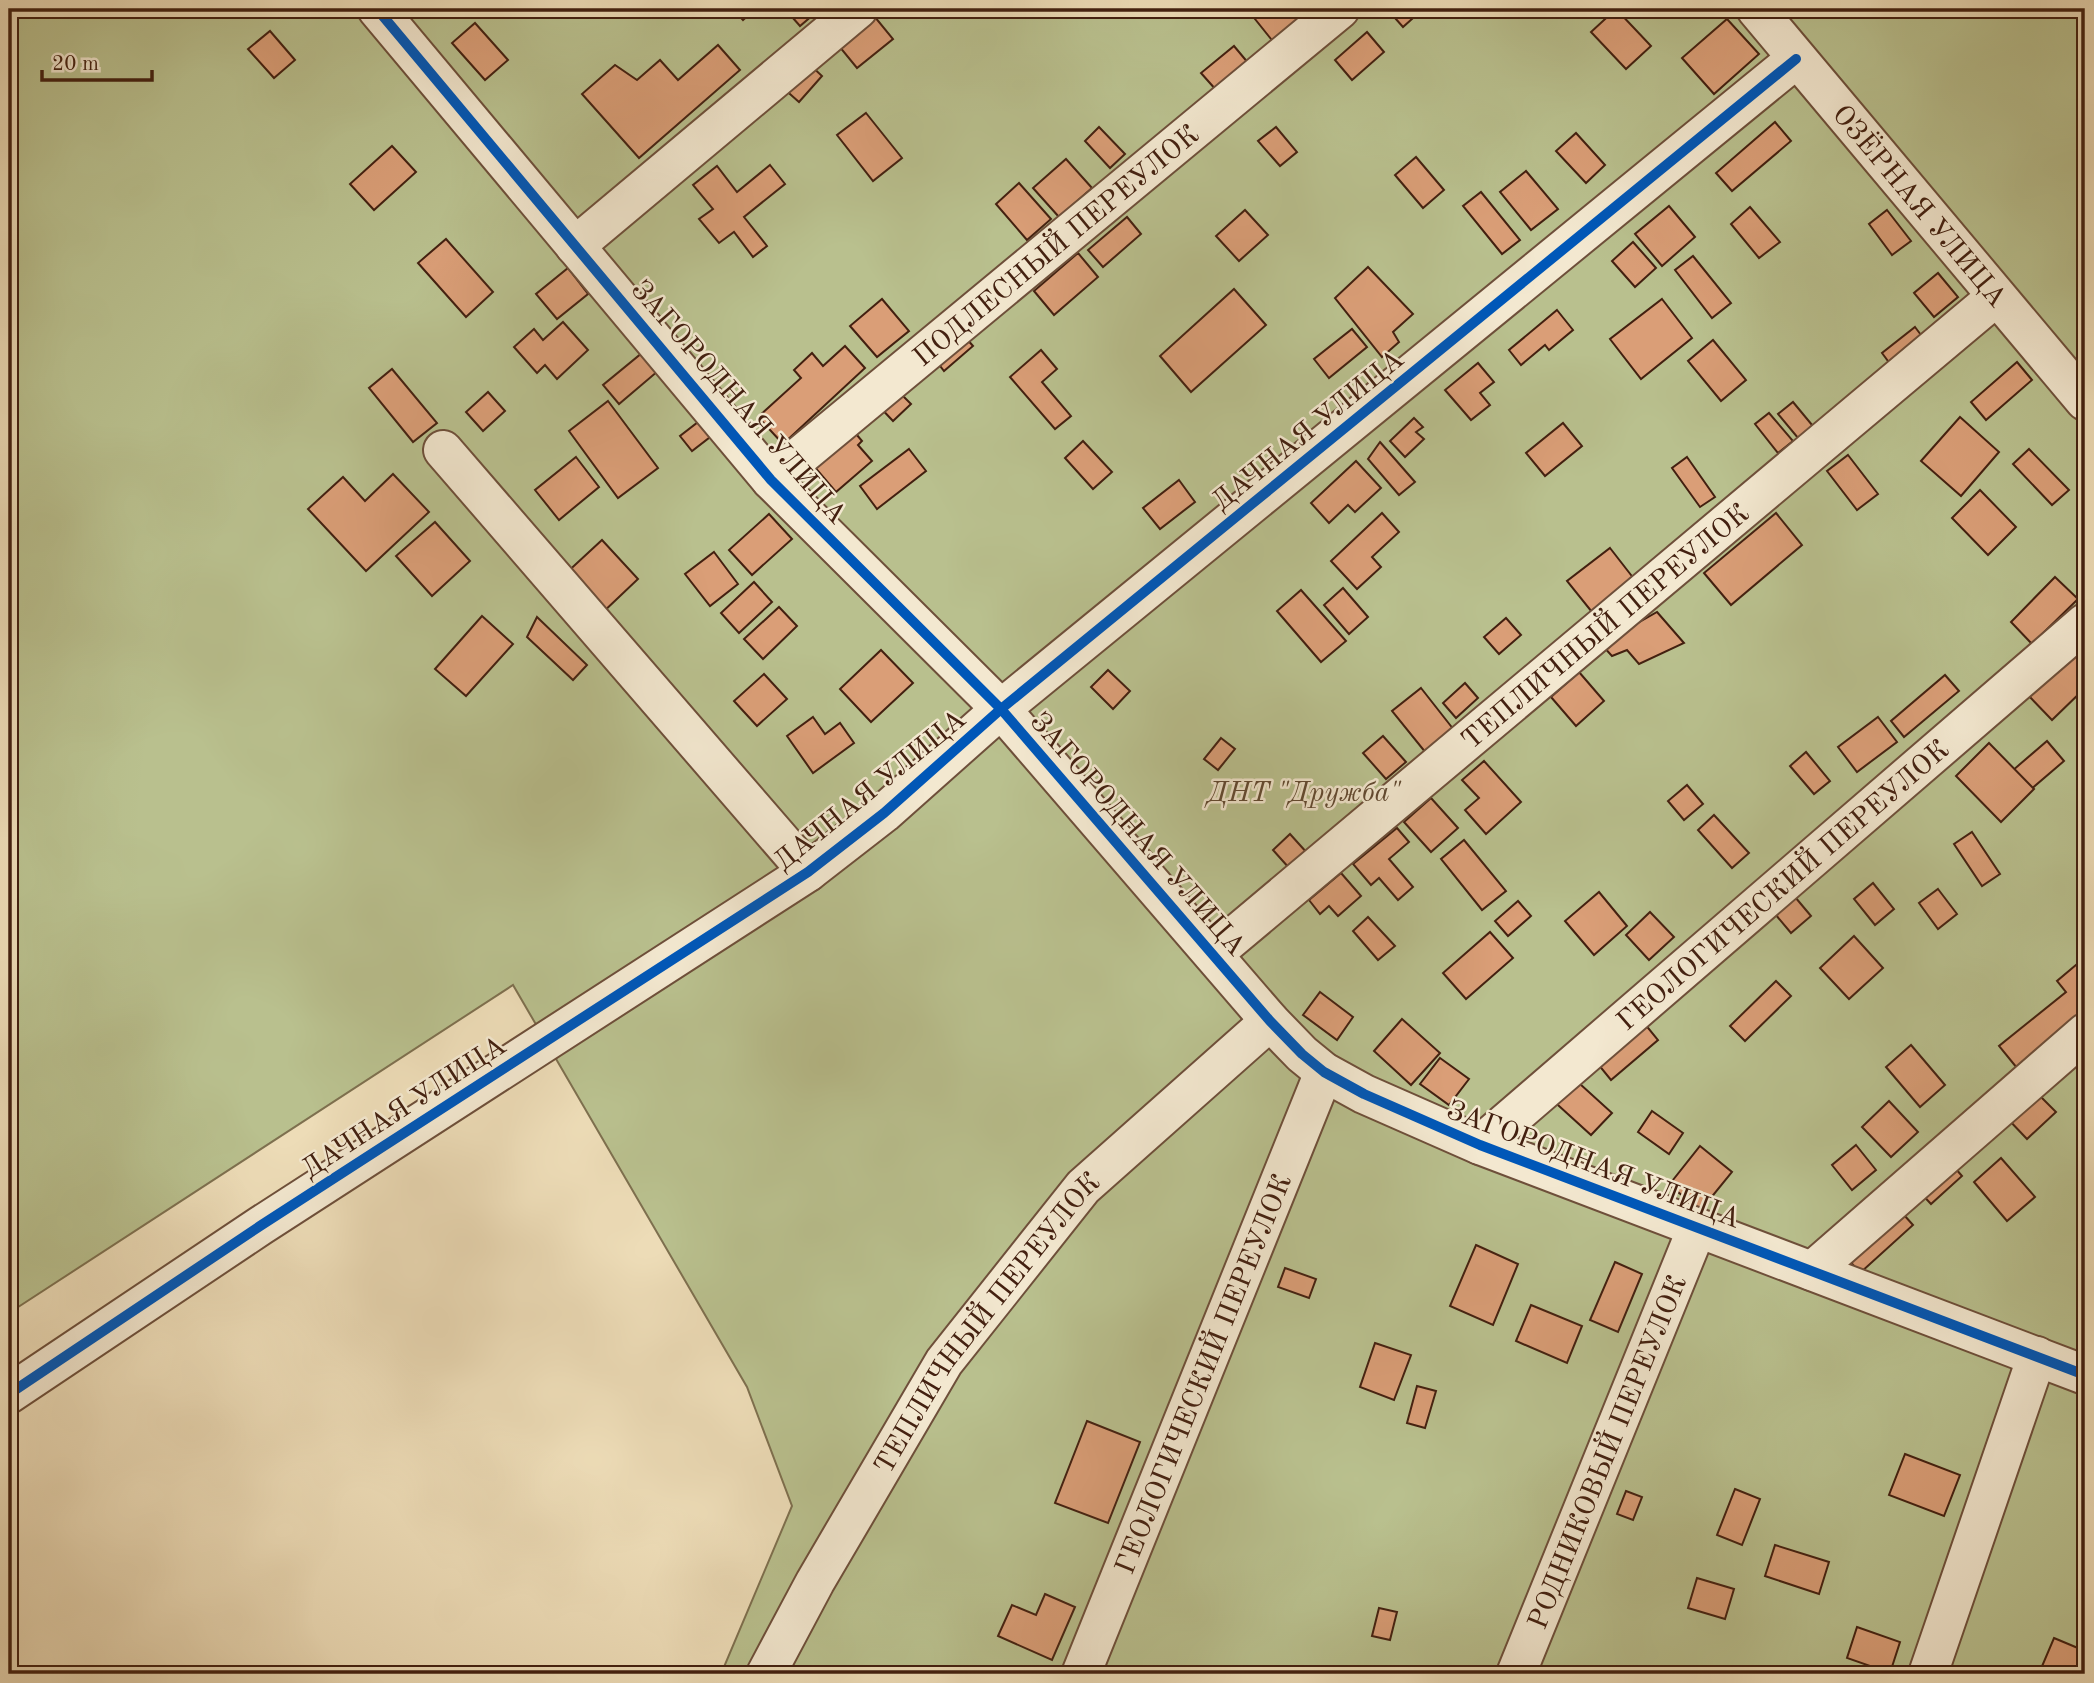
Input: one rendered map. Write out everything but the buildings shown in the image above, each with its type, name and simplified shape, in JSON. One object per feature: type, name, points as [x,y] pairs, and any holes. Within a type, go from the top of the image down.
[{"type":"street","name":"ЗАГОРОДНАЯ УЛИЦА","points":[[377,9],[771,480],[1002,709],[1270,1021],[1324,1072],[1364,1094],[1480,1145],[2085,1375]]},
{"type":"street","points":[[575,246],[858,9]]},
{"type":"street","name":"ПОДЛЕСНЫЙ ПЕРЕУЛОК","points":[[771,480],[1340,9]]},
{"type":"street","name":"ОЗЁРНАЯ УЛИЦА","points":[[1756,9],[2085,401]]},
{"type":"street","name":"ДАЧНАЯ УЛИЦА","points":[[9,1394],[260,1226],[808,872],[884,813],[1002,709],[1796,59]]},
{"type":"street","name":"ТЕПЛИЧНЫЙ ПЕРЕУЛОК","points":[[1213,954],[1996,297]]},
{"type":"street","points":[[443,450],[808,872]]},
{"type":"street","name":"ГЕОЛОГИЧЕСКИЙ ПЕРЕУЛОК","points":[[1480,1145],[2085,623]]},
{"type":"street","name":"ТЕПЛИЧНЫЙ ПЕРЕУЛОК","points":[[766,1674],[815,1582],[944,1362],[1083,1187],[1270,1021]]},
{"type":"street","points":[[1812,1271],[2085,1033]]},
{"type":"street","name":"ГЕОЛОГИЧЕСКИЙ ПЕРЕУЛОК","points":[[1081,1674],[1324,1072]]},
{"type":"street","name":"РОДНИКОВЫЙ ПЕРЕУЛОК","points":[[1516,1674],[1697,1228]]},
{"type":"street","points":[[1928,1674],[2037,1356]]},
{"type":"green space","name":"ДНТ \"Дружба\"","points":[[9,9],[2085,9],[2085,1674],[721,1674],[792,1506],[747,1387],[513,985],[9,1313]]},
{"type":"cycle path","points":[[377,9],[771,480],[1001,709],[1270,1021],[1324,1072],[1364,1094],[1480,1145],[2085,1375]]},
{"type":"cycle path","points":[[9,1394],[260,1226],[808,872],[884,813],[1001,709],[1796,59]]}]
